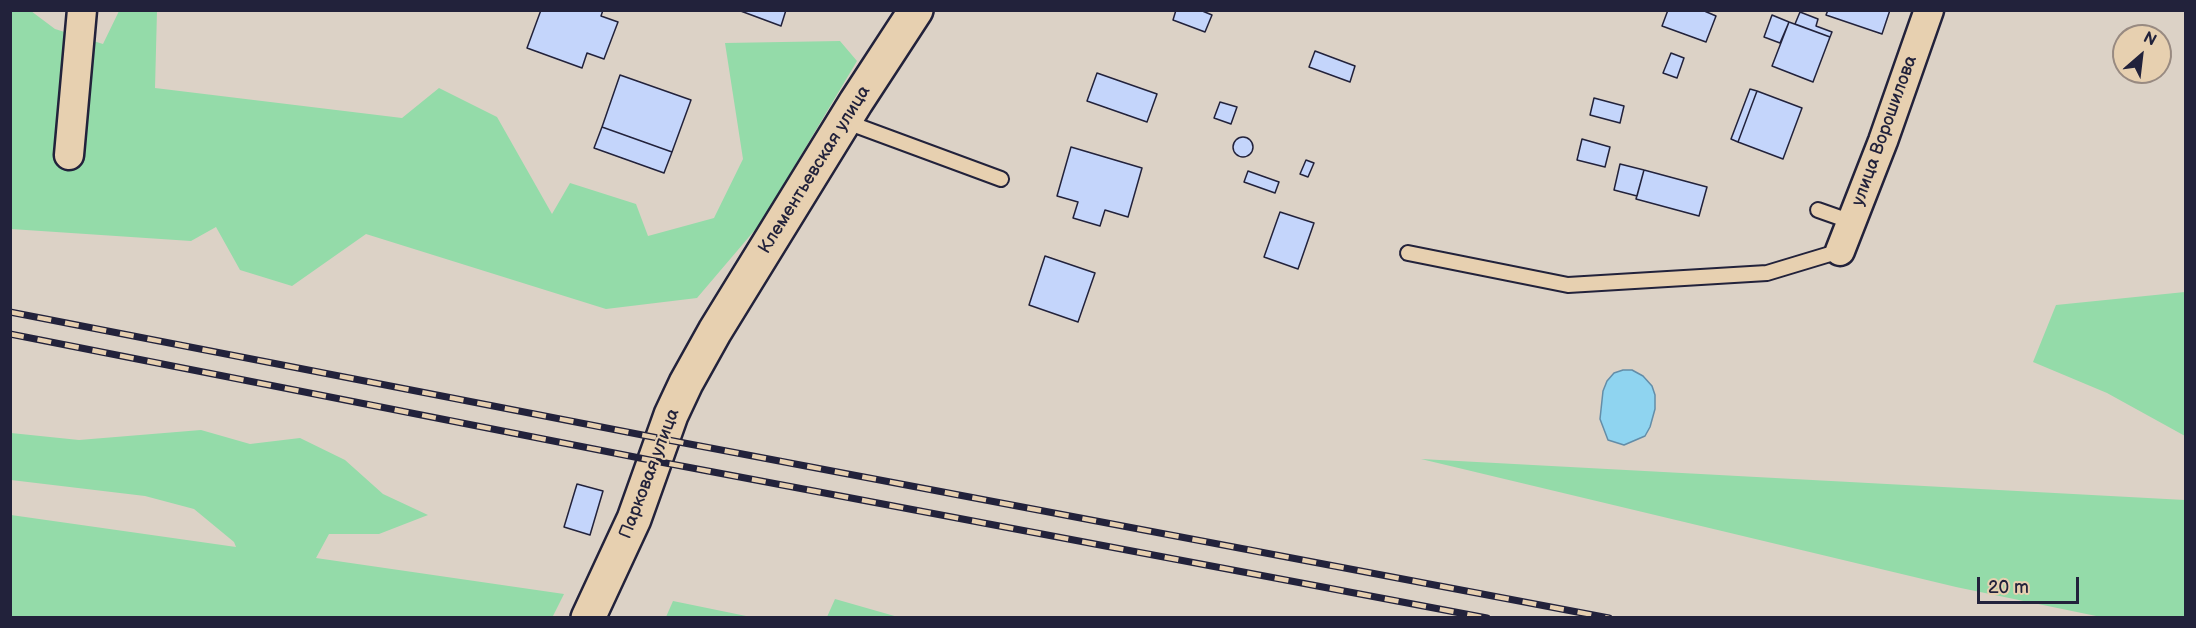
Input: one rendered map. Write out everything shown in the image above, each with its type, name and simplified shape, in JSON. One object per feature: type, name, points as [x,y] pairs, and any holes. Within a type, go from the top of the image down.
[{"type":"street","name":"Клементьевская улица","points":[[715,331],[916,10]]},
{"type":"street","name":"улица Ворошилова","points":[[1840,251],[1929,10]]},
{"type":"street","points":[[69,155],[81,12]]},
{"type":"street","name":"Парковая улица","points":[[588,618],[634,519],[671,415],[715,331]]},
{"type":"lane","points":[[844,122],[1001,179]]},
{"type":"lane","points":[[1818,210],[1852,222]]},
{"type":"lane","points":[[1408,253],[1568,285],[1767,273],[1840,251]]},
{"type":"green space","points":[[11,11],[31,11],[55,29],[103,44],[119,11],[157,11],[155,88],[402,118],[439,88],[497,117],[552,214],[570,183],[636,204],[648,236],[714,218],[743,159],[725,43],[840,41],[857,61],[760,224],[697,298],[606,309],[366,234],[292,286],[240,270],[216,227],[191,241],[11,229]]},
{"type":"green space","points":[[2185,292],[2185,436],[2107,393],[2033,362],[2056,305]]},
{"type":"green space","points":[[201,430],[250,444],[300,438],[345,460],[383,494],[428,515],[379,534],[329,534],[316,558],[564,594],[552,618],[11,617],[11,515],[236,547],[234,542],[194,509],[145,496],[11,480],[11,433],[79,440]]},
{"type":"green space","points":[[1421,459],[2185,500],[2185,617],[2101,617],[1956,587]]},
{"type":"green space","points":[[835,599],[898,617],[827,617]]},
{"type":"green space","points":[[673,601],[751,617],[666,617]]},
{"type":"water","points":[[1632,370],[1643,376],[1652,386],[1655,395],[1655,409],[1645,436],[1624,445],[1608,440],[1600,419],[1603,391],[1607,381],[1614,373]]},
{"type":"building","points":[[541,10],[603,10],[601,16],[618,22],[604,59],[587,53],[582,68],[527,48]]},
{"type":"building","points":[[738,10],[786,10],[781,26]]},
{"type":"building","points":[[1176,10],[1200,10],[1212,15],[1205,32],[1173,20]]},
{"type":"building","points":[[1668,10],[1702,10],[1716,16],[1706,42],[1662,26]]},
{"type":"building","points":[[1828,10],[1890,10],[1882,34],[1826,15]]},
{"type":"building","points":[[1800,12],[1818,19],[1816,26],[1832,32],[1830,37],[1795,24]]},
{"type":"building","points":[[1772,15],[1789,22],[1780,43],[1764,37]]},
{"type":"building","points":[[1789,22],[1830,37],[1813,82],[1772,66]]},
{"type":"building","points":[[1315,51],[1355,66],[1350,82],[1309,67]]},
{"type":"building","points":[[1671,53],[1684,58],[1677,78],[1663,73]]},
{"type":"building","points":[[1097,73],[1157,94],[1147,122],[1087,101]]},
{"type":"building","points":[[620,75],[691,100],[672,152],[602,127]]},
{"type":"building","points":[[1750,89],[1757,91],[1738,142],[1731,139]]},
{"type":"building","points":[[1757,91],[1802,108],[1783,159],[1738,142]]},
{"type":"building","points":[[1594,98],[1624,106],[1620,123],[1590,115]]},
{"type":"building","points":[[1220,102],[1237,107],[1231,124],[1214,118]]},
{"type":"building","points":[[602,127],[672,152],[664,173],[594,148]]},
{"type":"building","points":[[1243,137],[1250,140],[1253,147],[1250,154],[1243,157],[1236,154],[1233,147],[1236,140]]},
{"type":"building","points":[[1582,139],[1610,147],[1605,167],[1577,160]]},
{"type":"building","points":[[1071,147],[1142,168],[1128,217],[1105,210],[1100,226],[1073,218],[1078,202],[1057,196]]},
{"type":"building","points":[[1306,160],[1314,163],[1308,177],[1300,174]]},
{"type":"building","points":[[1620,164],[1644,170],[1637,196],[1614,190]]},
{"type":"building","points":[[1644,170],[1707,187],[1699,216],[1636,199]]},
{"type":"building","points":[[1248,171],[1279,182],[1275,193],[1244,182]]},
{"type":"building","points":[[1280,212],[1314,223],[1298,269],[1264,257]]},
{"type":"building","points":[[1045,256],[1095,273],[1078,322],[1029,305]]},
{"type":"building","points":[[577,484],[603,491],[590,535],[564,527]]},
{"type":"railway","points":[[10,312],[663,439],[1609,618]]},
{"type":"railway","points":[[10,334],[655,461],[1487,618]]}]
